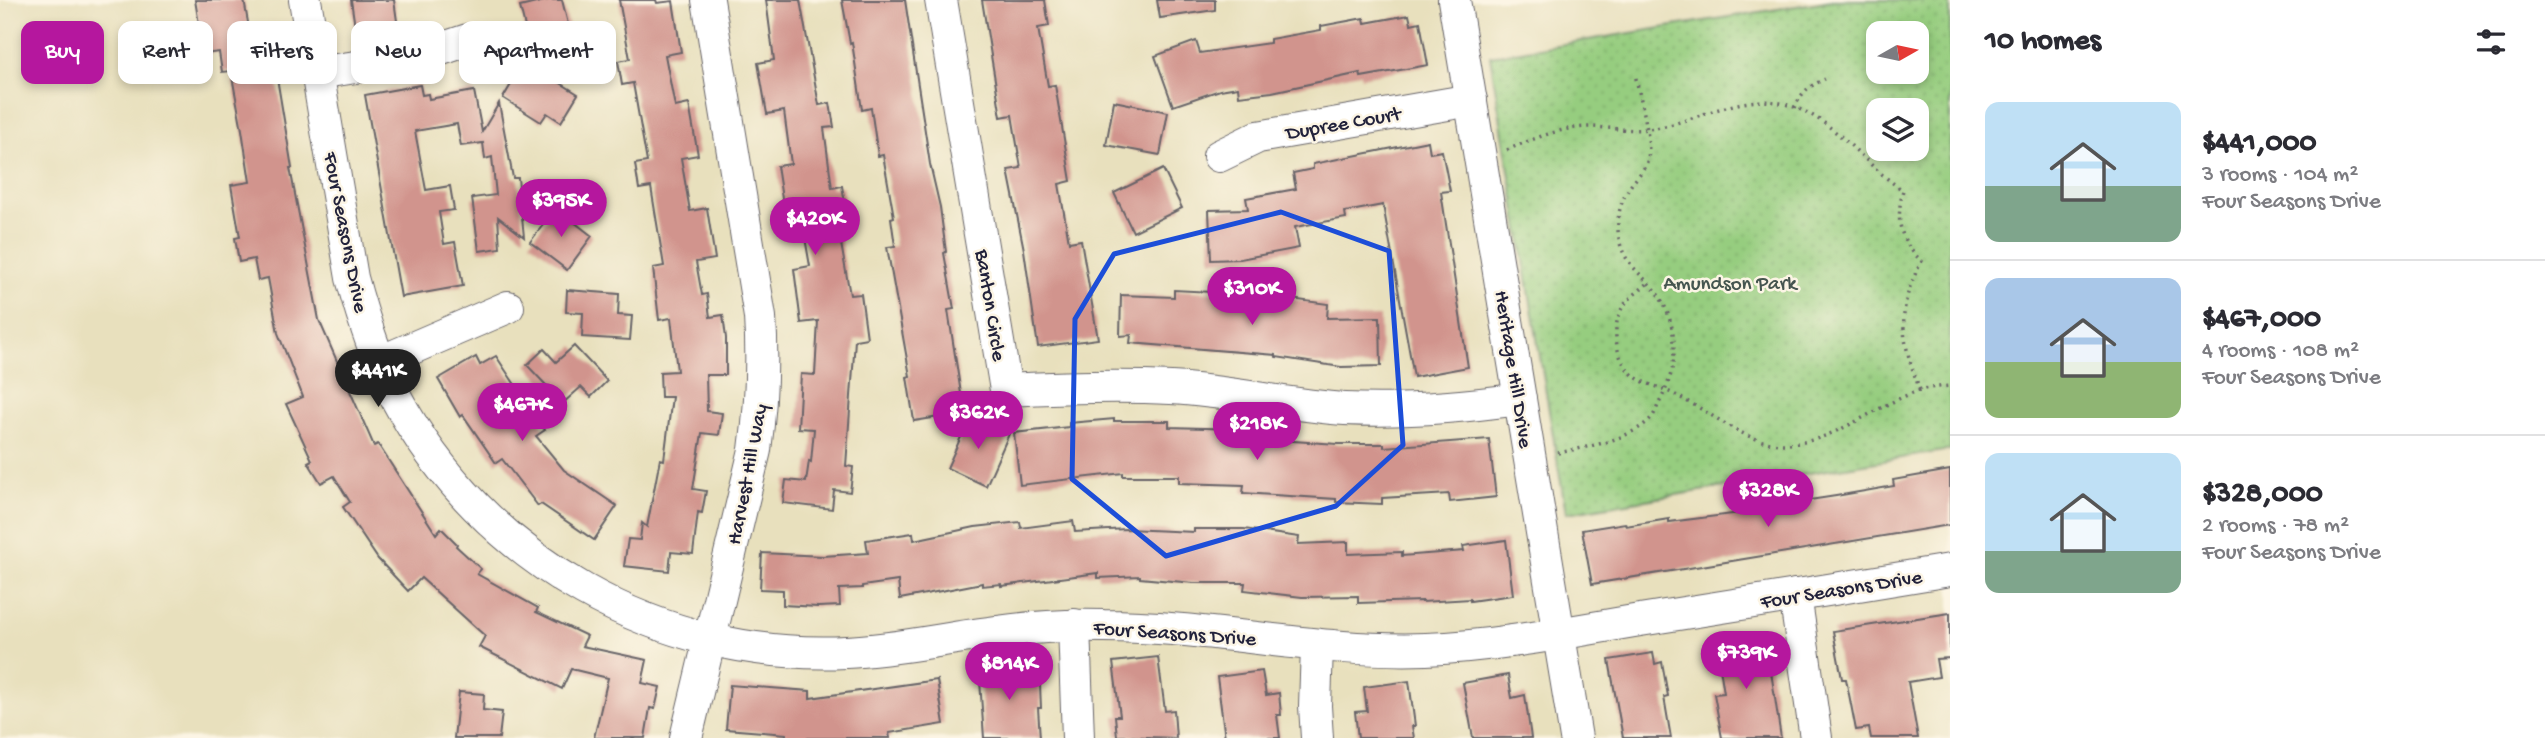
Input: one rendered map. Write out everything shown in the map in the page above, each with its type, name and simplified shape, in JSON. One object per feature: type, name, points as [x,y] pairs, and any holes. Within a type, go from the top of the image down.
[{"type":"street","name":"Four Seasons Drive","points":[[305,0],[308,21]]},
{"type":"street","name":"Harvest Hill Way","points":[[686,738],[755,450],[762,403],[760,317],[708,0]]},
{"type":"street","name":"Banton Circle","points":[[941,0],[1006,390],[1094,386],[1172,388],[1342,409],[1399,411],[1454,408],[1520,399]]},
{"type":"street","name":"Heritage Hill Drive","points":[[1454,0],[1576,738]]},
{"type":"street","points":[[337,70],[414,58],[459,43]]},
{"type":"street","name":"Four Seasons Drive","points":[[319,84],[352,278],[363,318],[395,395],[420,438],[478,509],[508,538],[541,564],[583,591],[635,617],[710,640],[789,652],[848,652],[1001,631],[1074,625],[1140,626],[1201,631],[1317,646],[1427,649],[1559,634],[1950,570]]},
{"type":"street","name":"Dupree Court","points":[[1219,156],[1258,137],[1471,100]]},
{"type":"street","points":[[380,362],[508,307]]},
{"type":"street","points":[[1795,595],[1816,738]]},
{"type":"street","points":[[1074,625],[1079,738]]},
{"type":"street","points":[[1317,646],[1317,738]]},
{"type":"path","points":[[1558,453],[1601,444],[1632,431],[1652,417],[1666,390],[1675,360],[1673,331],[1662,301],[1634,271],[1624,253],[1618,233],[1618,215],[1627,191],[1648,158],[1646,130],[1635,74]]},
{"type":"path","points":[[1794,108],[1801,94],[1825,79]]},
{"type":"path","points":[[1507,150],[1560,130],[1592,127],[1646,130],[1675,124],[1729,104],[1760,101],[1788,104],[1816,118],[1842,135],[1869,163],[1903,190],[1899,209],[1900,233],[1912,253],[1922,261],[1909,284],[1902,315],[1906,346],[1920,390]]},
{"type":"path","points":[[1648,284],[1621,309],[1616,326],[1617,346],[1622,362],[1632,375],[1666,390],[1748,436],[1780,444],[1811,440],[1836,431],[1920,390],[1950,386]]},
{"type":"highlighted area","points":[[1281,212],[1389,251],[1403,445],[1336,506],[1166,556],[1072,479],[1075,319],[1114,254]]},
{"type":"green space","name":"Amundson Park","points":[[1833,0],[1950,0],[1950,450],[1566,513],[1490,56]]},
{"type":"building","points":[[195,0],[244,0],[248,21],[227,21],[227,71],[222,72],[219,52],[213,53],[213,21],[198,21]]},
{"type":"building","points":[[351,0],[394,0],[397,21],[354,21]]},
{"type":"building","points":[[548,0],[562,0],[567,21],[524,21],[520,7]]},
{"type":"building","points":[[619,0],[656,0],[657,3],[673,1],[681,52],[665,55],[675,107],[689,104],[698,155],[681,158],[690,211],[707,208],[715,259],[696,262],[702,295],[707,294],[710,317],[723,315],[726,338],[726,375],[706,375],[707,411],[722,413],[719,435],[702,433],[693,489],[706,491],[702,513],[698,512],[693,554],[671,552],[669,571],[624,566],[628,539],[640,540],[642,523],[647,527],[660,459],[664,460],[672,397],[661,397],[660,372],[677,371],[671,318],[659,320],[653,268],[664,266],[651,187],[639,189],[635,164],[647,162],[633,83],[622,85],[618,61],[630,59]]},
{"type":"building","points":[[766,0],[800,0],[819,105],[830,103],[834,127],[824,128],[832,188],[842,186],[850,230],[839,232],[850,295],[861,294],[867,338],[855,340],[846,466],[853,467],[850,492],[834,490],[832,509],[783,503],[786,480],[806,482],[809,461],[811,462],[814,429],[798,428],[801,374],[815,375],[818,321],[801,323],[794,269],[810,266],[801,215],[785,218],[777,166],[791,164],[784,111],[767,114],[758,63],[774,60]]},
{"type":"building","points":[[842,0],[905,0],[930,164],[940,207],[944,253],[954,309],[948,310],[964,413],[914,421],[907,377],[910,376],[887,247],[895,246],[891,218],[894,217],[883,155],[878,156],[871,108],[862,110],[852,42],[850,43]]},
{"type":"building","points":[[982,0],[1045,0],[1049,26],[1038,28],[1048,86],[1055,85],[1071,181],[1059,184],[1069,242],[1081,240],[1098,339],[1038,347],[1024,250],[1008,170],[1021,168],[1012,115],[1001,117]]},
{"type":"building","points":[[1157,0],[1215,0],[1215,10],[1160,18]]},
{"type":"building","points":[[1409,15],[1411,24],[1420,22],[1428,65],[1361,77],[1360,73],[1272,92],[1239,96],[1238,87],[1220,90],[1173,106],[1155,56],[1196,41],[1200,53],[1270,43],[1270,39],[1321,30],[1321,26],[1364,18],[1365,23]]},
{"type":"building","points":[[233,84],[278,84],[290,168],[319,320],[374,446],[378,444],[436,534],[441,528],[481,569],[477,574],[538,608],[536,612],[587,636],[582,646],[647,660],[642,683],[660,687],[655,709],[650,708],[645,738],[594,738],[608,678],[571,669],[562,689],[479,647],[485,636],[421,578],[408,591],[378,559],[343,507],[350,502],[334,476],[321,483],[308,462],[312,460],[286,404],[303,397],[278,333],[268,278],[258,280],[254,259],[239,262],[235,238],[240,237],[231,185],[250,182]]},
{"type":"building","points":[[511,84],[562,84],[578,94],[561,122],[547,113],[541,122],[503,98]]},
{"type":"building","points":[[420,85],[422,95],[428,94],[429,99],[474,91],[482,132],[499,103],[513,178],[518,178],[524,237],[498,217],[500,248],[479,251],[472,198],[496,195],[492,157],[485,159],[483,143],[461,146],[457,124],[415,131],[426,190],[450,186],[454,210],[439,212],[444,244],[455,242],[463,286],[401,297],[365,95]]},
{"type":"building","points":[[1114,101],[1168,112],[1160,155],[1106,145]]},
{"type":"building","points":[[1428,141],[1430,153],[1442,151],[1450,191],[1441,192],[1468,367],[1414,377],[1383,205],[1345,212],[1346,218],[1295,227],[1299,248],[1240,259],[1211,260],[1209,210],[1248,209],[1246,198],[1296,189],[1293,173],[1313,169],[1313,164]]},
{"type":"building","points":[[1163,169],[1182,208],[1133,232],[1114,193]]},
{"type":"building","points":[[556,208],[592,236],[567,270],[530,242]]},
{"type":"building","points":[[1231,289],[1276,293],[1276,297],[1328,304],[1327,318],[1380,317],[1381,366],[1341,367],[1276,355],[1130,343],[1131,335],[1120,336],[1121,295],[1174,297],[1174,290],[1231,293]]},
{"type":"building","points":[[567,290],[619,294],[618,315],[632,316],[630,340],[582,337],[583,313],[566,312]]},
{"type":"building","points":[[574,346],[607,381],[591,397],[581,387],[563,403],[527,365],[544,349],[556,362]]},
{"type":"building","points":[[496,356],[545,430],[536,436],[564,470],[617,506],[594,540],[541,504],[538,506],[502,459],[496,463],[463,415],[460,417],[438,379],[476,357],[480,365]]},
{"type":"building","points":[[970,417],[1009,434],[986,486],[947,468]]},
{"type":"building","points":[[1114,419],[1169,421],[1169,427],[1278,433],[1278,440],[1384,444],[1384,447],[1489,439],[1496,497],[1450,502],[1449,494],[1382,498],[1382,504],[1336,502],[1336,499],[1243,493],[1244,485],[1179,483],[1179,476],[1123,476],[1123,473],[1020,485],[1014,433],[1069,427],[1069,423]]},
{"type":"building","points":[[1950,470],[1950,525],[1592,584],[1582,530],[1625,523],[1626,526],[1669,519],[1669,522],[1741,513],[1740,504],[1782,497],[1784,504],[1836,496],[1894,486],[1893,480]]},
{"type":"building","points":[[1073,521],[1075,532],[1126,529],[1194,532],[1194,529],[1244,529],[1299,537],[1298,544],[1348,542],[1348,554],[1402,552],[1402,556],[1464,551],[1463,546],[1506,540],[1513,595],[1470,601],[1358,603],[1358,596],[1302,597],[1244,590],[1245,583],[1194,583],[1140,576],[1098,578],[1098,573],[1001,586],[982,586],[982,583],[900,599],[898,581],[839,589],[840,606],[783,605],[783,590],[760,589],[762,553],[823,556],[868,553],[866,540],[913,533],[914,540],[975,527],[1020,522],[1021,528]]},
{"type":"building","points":[[1950,613],[1950,658],[1936,659],[1939,677],[1908,682],[1918,738],[1871,738],[1869,728],[1856,730],[1833,631]]},
{"type":"building","points":[[1755,636],[1757,646],[1767,645],[1781,738],[1722,738],[1714,694],[1724,693],[1716,642]]},
{"type":"building","points":[[1653,653],[1655,664],[1662,662],[1668,696],[1664,697],[1671,738],[1623,738],[1609,660]]},
{"type":"building","points":[[1158,657],[1165,711],[1174,710],[1176,738],[1117,736],[1115,716],[1120,716],[1113,662]]},
{"type":"building","points":[[1025,663],[1027,686],[1040,685],[1040,738],[984,738],[979,666]]},
{"type":"building","points":[[1262,671],[1266,695],[1279,693],[1281,715],[1277,715],[1280,738],[1225,738],[1217,677]]},
{"type":"building","points":[[1508,675],[1512,698],[1525,695],[1531,738],[1473,738],[1463,683]]},
{"type":"building","points":[[937,680],[944,724],[889,733],[890,738],[786,738],[786,734],[726,729],[730,685],[810,691],[810,698]]},
{"type":"building","points":[[1409,681],[1414,738],[1358,738],[1355,712],[1367,711],[1364,687]]},
{"type":"building","points":[[459,692],[484,694],[483,710],[502,712],[499,738],[454,738]]}]
